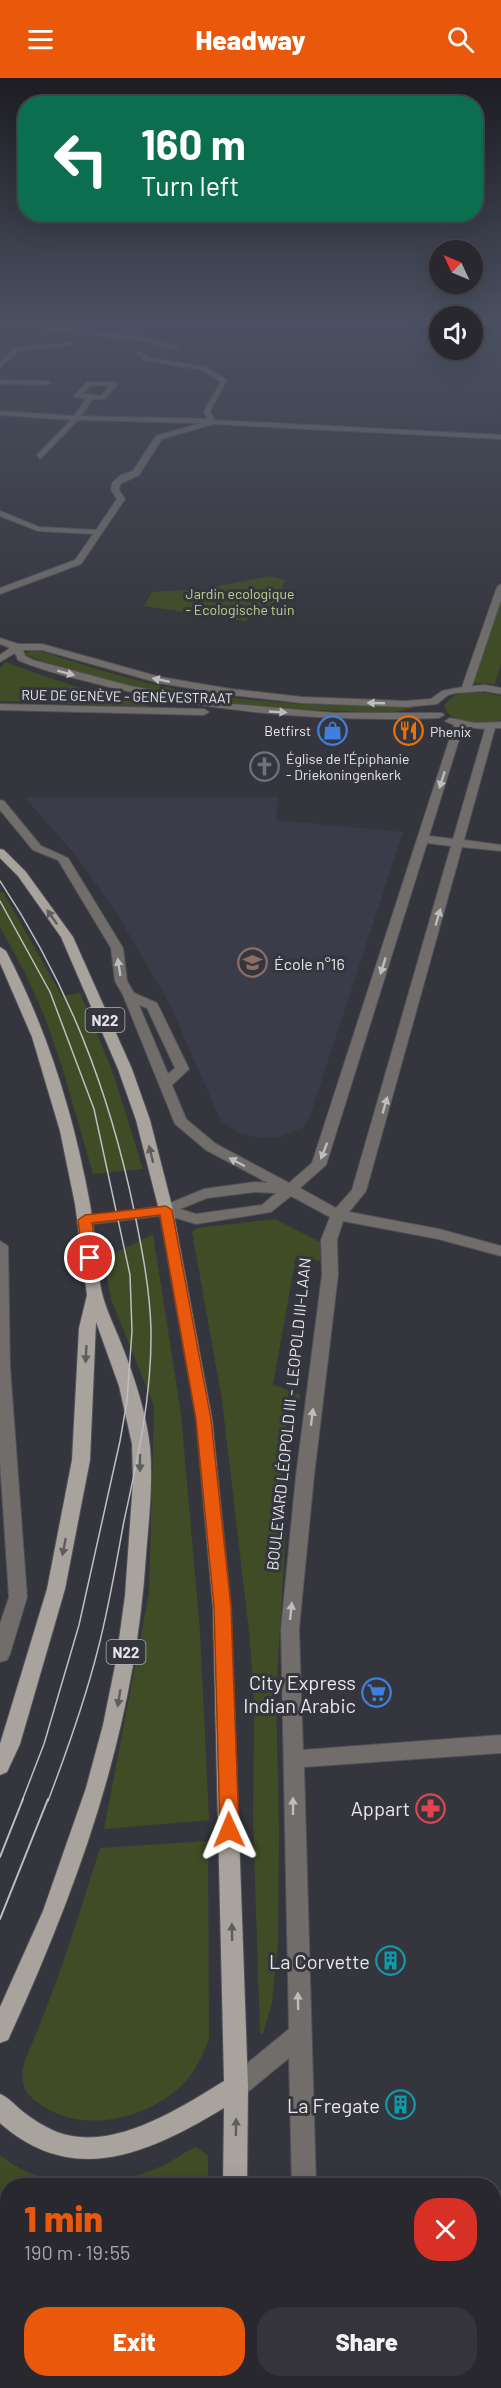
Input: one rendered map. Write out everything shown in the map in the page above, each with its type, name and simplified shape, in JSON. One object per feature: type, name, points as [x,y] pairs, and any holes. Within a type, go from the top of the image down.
[{"type":"main road","name":"N22","points":[[0,852],[22,874],[67,937],[125,1069],[143,1120],[166,1210],[204,1419],[222,1607],[236,2087],[235,2178]]},
{"type":"main road","name":"N22","points":[[0,951],[13,975],[49,1069],[78,1179],[94,1296],[128,1387],[140,1436],[137,1579],[116,1715],[88,1821],[63,1891],[30,1971],[0,2032]]},
{"type":"main road","name":"N22","points":[[0,1766],[10,1744],[58,1577],[81,1460],[87,1328],[94,1296]]},
{"type":"main road","points":[[0,2106],[24,2128],[60,2145],[91,2149],[124,2143],[156,2131],[236,2087]]},
{"type":"street","points":[[40,457],[66,429]]},
{"type":"street","points":[[0,591],[78,562],[121,499],[115,490],[116,483],[136,472],[159,438],[189,429]]},
{"type":"street","points":[[342,429],[501,437]]},
{"type":"street","points":[[0,513],[38,529],[97,532]]},
{"type":"street","points":[[466,688],[501,587]]},
{"type":"street","name":"RUE DE GENÈVE - GENÈVESTRAAT","points":[[0,641],[16,647],[42,647],[159,680],[250,694],[323,701],[400,704],[434,702],[445,693],[466,688],[501,692]]},
{"type":"street","points":[[0,659],[16,647]]},
{"type":"street","name":"RUE DE GENÈVE - GENÈVESTRAAT","points":[[16,647],[21,658],[30,662],[117,687],[174,700],[253,711],[367,716],[439,715],[459,724],[496,726]]},
{"type":"street","points":[[434,702],[433,707],[439,715]]},
{"type":"street","name":"RUE DE GENÈVE - GENÈVESTRAAT","points":[[0,707],[234,713],[253,711]]},
{"type":"street","points":[[166,1210],[196,1219],[266,1209],[318,1164],[325,1150],[459,724]]},
{"type":"street","points":[[338,1215],[359,1191],[456,854],[457,843],[496,726]]},
{"type":"street","points":[[0,803],[37,848],[62,858],[117,948],[121,981],[129,995],[180,1121],[211,1147],[338,1215],[439,1234],[501,1251]]},
{"type":"street","points":[[423,839],[501,848]]},
{"type":"street","points":[[129,995],[152,1006],[182,1069],[165,1084]]},
{"type":"street","points":[[85,1220],[166,1210],[204,1194],[255,1187],[289,1190]]},
{"type":"street","name":"BOULEVARD LÉOPOLD III - LEOPOLD III-LAAN","points":[[304,2178],[298,2036],[290,1629],[305,1476],[330,1275],[329,1240],[338,1215]]},
{"type":"street","points":[[0,1246],[1,1367],[18,1597],[0,1654]]},
{"type":"street","points":[[293,1759],[501,1744]]},
{"type":"street","points":[[236,2087],[298,2036]]},
{"type":"shaded area","name":"École n°16","points":[[24,797],[278,797],[276,820],[403,832],[309,1119],[303,1127],[281,1137],[258,1138],[239,1133],[221,1121],[170,1005],[118,915],[74,853]]},
{"type":"green space","name":"Jardin ecologique - Ecologische tuin","points":[[269,576],[285,580],[278,600],[245,621],[144,606],[152,592],[203,589]]},
{"type":"green space","points":[[501,598],[501,663],[495,684],[472,683]]},
{"type":"green space","points":[[35,649],[130,678],[211,695],[349,706],[417,706],[399,711],[370,712],[219,702],[100,679],[23,654]]},
{"type":"green space","points":[[6,662],[76,686],[148,704],[147,707],[0,701],[0,668]]},
{"type":"green space","points":[[464,693],[488,693],[501,696],[501,720],[468,722],[452,716],[444,705],[454,696]]},
{"type":"green space","points":[[0,892],[3,892],[62,996],[80,993],[112,1070],[143,1169],[93,1174],[62,1067],[44,1015],[0,927]]},
{"type":"green space","points":[[275,1219],[320,1242],[320,1261],[296,1256],[273,1385],[300,1394],[300,1399],[290,1398],[275,1528],[286,1529],[276,1695],[279,1830],[278,1943],[272,2003],[263,2034],[260,2034],[253,1820],[254,1702],[250,1641],[222,1400],[192,1232],[197,1228]]},
{"type":"green space","points":[[153,1234],[181,1414],[200,1631],[209,1820],[104,1829],[149,1593],[154,1406],[111,1299],[107,1279],[109,1263],[117,1252]]},
{"type":"green space","points":[[208,1841],[209,2039],[194,2070],[181,2086],[167,2097],[135,2114],[98,2120],[80,2120],[62,2116],[46,2108],[25,2090],[22,2073],[62,1965],[100,1848]]},
{"type":"green space","points":[[196,2147],[208,2156],[208,2178],[126,2178],[148,2172]]},
{"type":"green space","points":[[0,2155],[19,2168],[46,2178],[0,2178]]},
{"type":"tram line","points":[[0,881],[46,959],[66,999],[99,1080],[134,1210],[145,1270],[151,1330],[147,1402],[109,1601],[87,1688],[48,1801]]},
{"type":"tram line","points":[[0,901],[50,992],[94,1109],[130,1275],[132,1331],[127,1401],[120,1441],[79,1625],[44,1744],[22,1801]]},
{"type":"tram line","points":[[0,1857],[23,1799]]},
{"type":"tram line","points":[[0,1919],[48,1799]]},
{"type":"place","name":"Betfirst","points":[[332,730]]},
{"type":"place","name":"Phenix","points":[[409,731]]},
{"type":"place","name":"Église de l'Épiphanie - Driekoningenkerk","points":[[265,766]]},
{"type":"place","name":"École n°16","points":[[253,963]]},
{"type":"place","name":"City Express Indian Arabic","points":[[377,1693]]},
{"type":"place","name":"Appart","points":[[431,1808]]},
{"type":"place","name":"La Corvette","points":[[391,1961]]},
{"type":"place","name":"La Fregate","points":[[401,2105]]},
{"type":"route","points":[[90,1258],[85,1220],[166,1210],[204,1419],[222,1607],[229,1830]]}]
